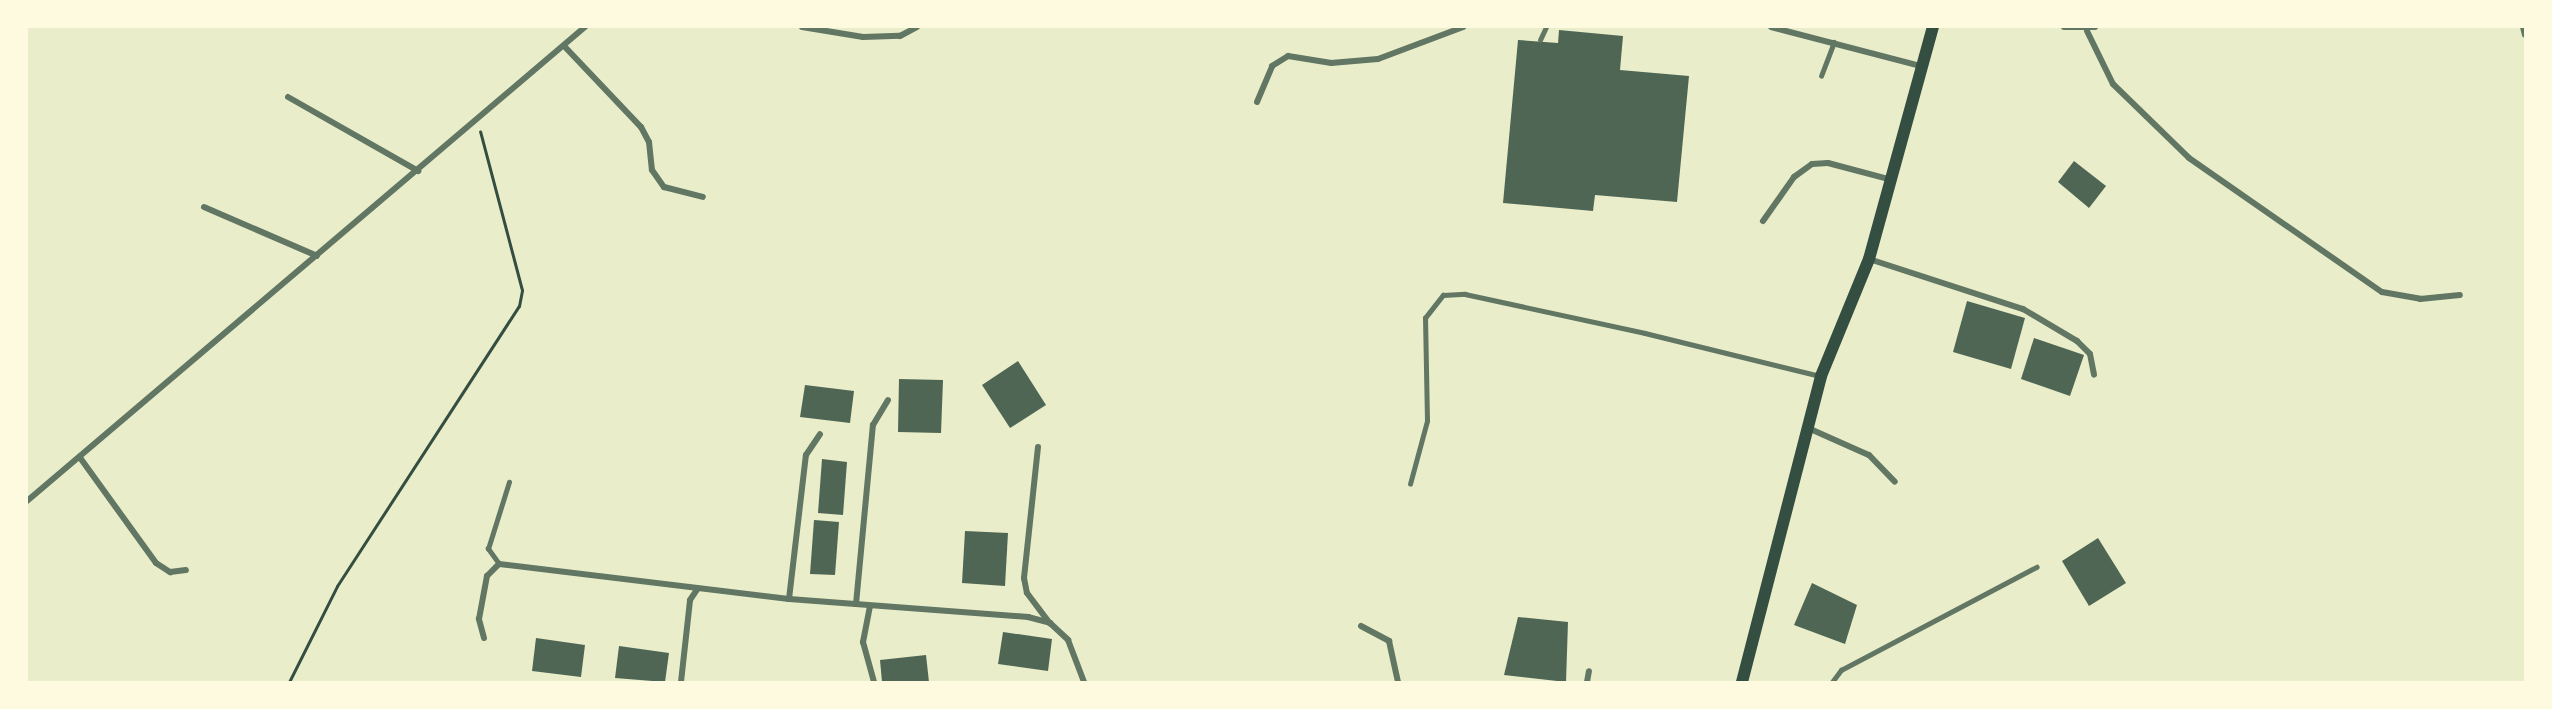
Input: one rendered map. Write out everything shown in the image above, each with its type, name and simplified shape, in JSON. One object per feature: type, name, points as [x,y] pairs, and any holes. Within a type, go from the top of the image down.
[{"type":"main road","points":[[1742,682],[1821,376],[1869,259],[1888,179],[1933,27]]},
{"type":"street","points":[[27,501],[81,459],[317,256],[478,123],[566,48],[585,27]]},
{"type":"street","points":[[802,27],[863,38],[900,36],[917,27]]},
{"type":"street","points":[[1771,27],[1921,66]]},
{"type":"street","points":[[2064,27],[2087,31],[2095,27]]},
{"type":"street","points":[[2523,27],[2525,35]]},
{"type":"street","points":[[1257,102],[1272,66],[1288,57],[1330,63],[1378,59],[1461,28]]},
{"type":"street","points":[[2087,31],[2113,84],[2189,158],[2382,292],[2420,299],[2460,295]]},
{"type":"street","points":[[566,48],[640,128],[649,142],[652,170],[664,187],[703,197]]},
{"type":"street","points":[[288,97],[418,171]]},
{"type":"street","points":[[1763,220],[1789,183],[1812,165],[1828,163],[1888,179]]},
{"type":"street","points":[[204,207],[317,256]]},
{"type":"street","points":[[1869,259],[2023,309],[2077,341],[2090,354],[2094,375]]},
{"type":"street","points":[[856,604],[873,425],[888,400]]},
{"type":"street","points":[[1809,428],[1869,454],[1895,483]]},
{"type":"street","points":[[789,599],[806,455],[820,434]]},
{"type":"street","points":[[1038,447],[1024,578],[1032,602],[1068,640],[1084,682]]},
{"type":"street","points":[[81,459],[156,563],[170,572],[186,570]]},
{"type":"street","points":[[484,638],[479,619],[487,576],[499,564],[789,599],[998,613],[1050,623]]},
{"type":"street","points":[[681,682],[690,600],[698,588]]},
{"type":"street","points":[[870,606],[863,642],[874,682]]},
{"type":"street","points":[[1361,626],[1389,641],[1398,682]]},
{"type":"street","points":[[1587,682],[1589,671]]},
{"type":"lane","points":[[1540,40],[1546,27]]},
{"type":"lane","points":[[1821,76],[1834,42]]},
{"type":"lane","points":[[1410,484],[1427,421],[1425,318],[1443,295],[1465,294],[1634,330],[1821,376]]},
{"type":"lane","points":[[499,564],[488,549],[509,482]]},
{"type":"lane","points":[[1832,682],[1841,670],[2036,567]]},
{"type":"path","points":[[289,682],[337,586],[519,306],[522,290],[478,123]]},
{"type":"building","points":[[1559,30],[1623,36],[1620,70],[1689,76],[1677,202],[1595,195],[1593,211],[1503,203],[1518,40],[1558,43]]},
{"type":"building","points":[[2074,161],[2106,186],[2089,208],[2058,182]]},
{"type":"building","points":[[1967,301],[2025,318],[2011,369],[1953,352]]},
{"type":"building","points":[[2034,338],[2084,355],[2070,396],[2021,379]]},
{"type":"building","points":[[1018,361],[1046,405],[1010,428],[982,385]]},
{"type":"building","points":[[899,379],[943,380],[941,433],[898,432]]},
{"type":"building","points":[[805,385],[854,391],[850,423],[800,417]]},
{"type":"building","points":[[822,459],[847,462],[843,515],[818,513]]},
{"type":"building","points":[[814,520],[839,522],[835,575],[810,574]]},
{"type":"building","points":[[965,531],[1008,533],[1005,586],[962,583]]},
{"type":"building","points":[[2098,538],[2126,583],[2089,606],[2062,561]]},
{"type":"building","points":[[1812,583],[1857,605],[1845,644],[1794,625]]},
{"type":"building","points":[[1518,617],[1568,622],[1566,682],[1504,675]]},
{"type":"building","points":[[1003,632],[1052,639],[1048,671],[998,664]]},
{"type":"building","points":[[536,638],[585,645],[581,677],[532,671]]},
{"type":"building","points":[[619,646],[669,653],[665,682],[615,678]]},
{"type":"building","points":[[926,655],[929,682],[882,682],[880,660]]}]
